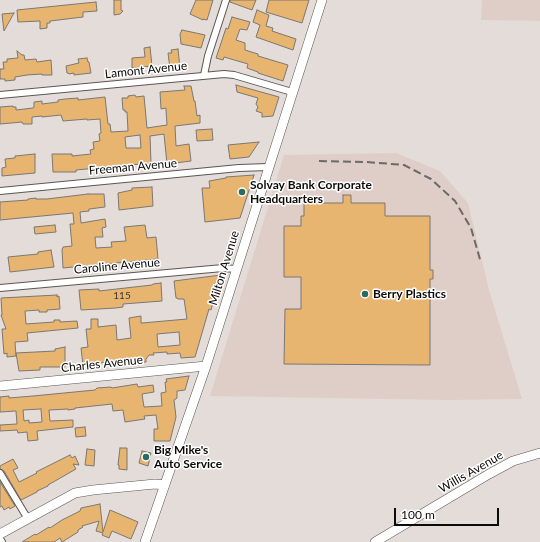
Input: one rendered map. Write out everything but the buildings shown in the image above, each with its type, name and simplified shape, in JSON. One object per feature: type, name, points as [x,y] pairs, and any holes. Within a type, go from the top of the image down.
[{"type":"main road","name":"Milton Avenue","points":[[145,542],[206,366],[322,0]]},
{"type":"main road","name":"Charles Avenue","points":[[0,386],[206,366]]},
{"type":"main road","name":"Willis Avenue","points":[[375,542],[513,461],[540,453]]},
{"type":"main road","points":[[0,534],[75,493],[156,484],[165,485]]},
{"type":"street","points":[[204,75],[208,56],[226,0]]},
{"type":"street","name":"Lamont Avenue","points":[[0,95],[224,74],[234,74],[292,92]]},
{"type":"street","name":"Freeman Avenue","points":[[0,191],[239,168],[268,167]]},
{"type":"street","name":"Caroline Avenue","points":[[0,288],[223,268],[236,269]]},
{"type":"street","points":[[0,473],[28,519]]},
{"type":"shaded area","points":[[482,0],[540,0],[540,21],[481,20]]},
{"type":"shaded area","points":[[396,153],[440,171],[468,203],[489,290],[522,399],[447,400],[210,396],[284,155]]},
{"type":"railway","points":[[319,161],[367,162],[404,165],[431,179],[455,201],[471,228],[481,263]]},
{"type":"place","name":"Solvay Bank Corporate Headquarters","points":[[242,192]]},
{"type":"place","name":"Berry Plastics","points":[[365,294]]},
{"type":"place","name":"Big Mike's Auto Service","points":[[146,457]]}]
